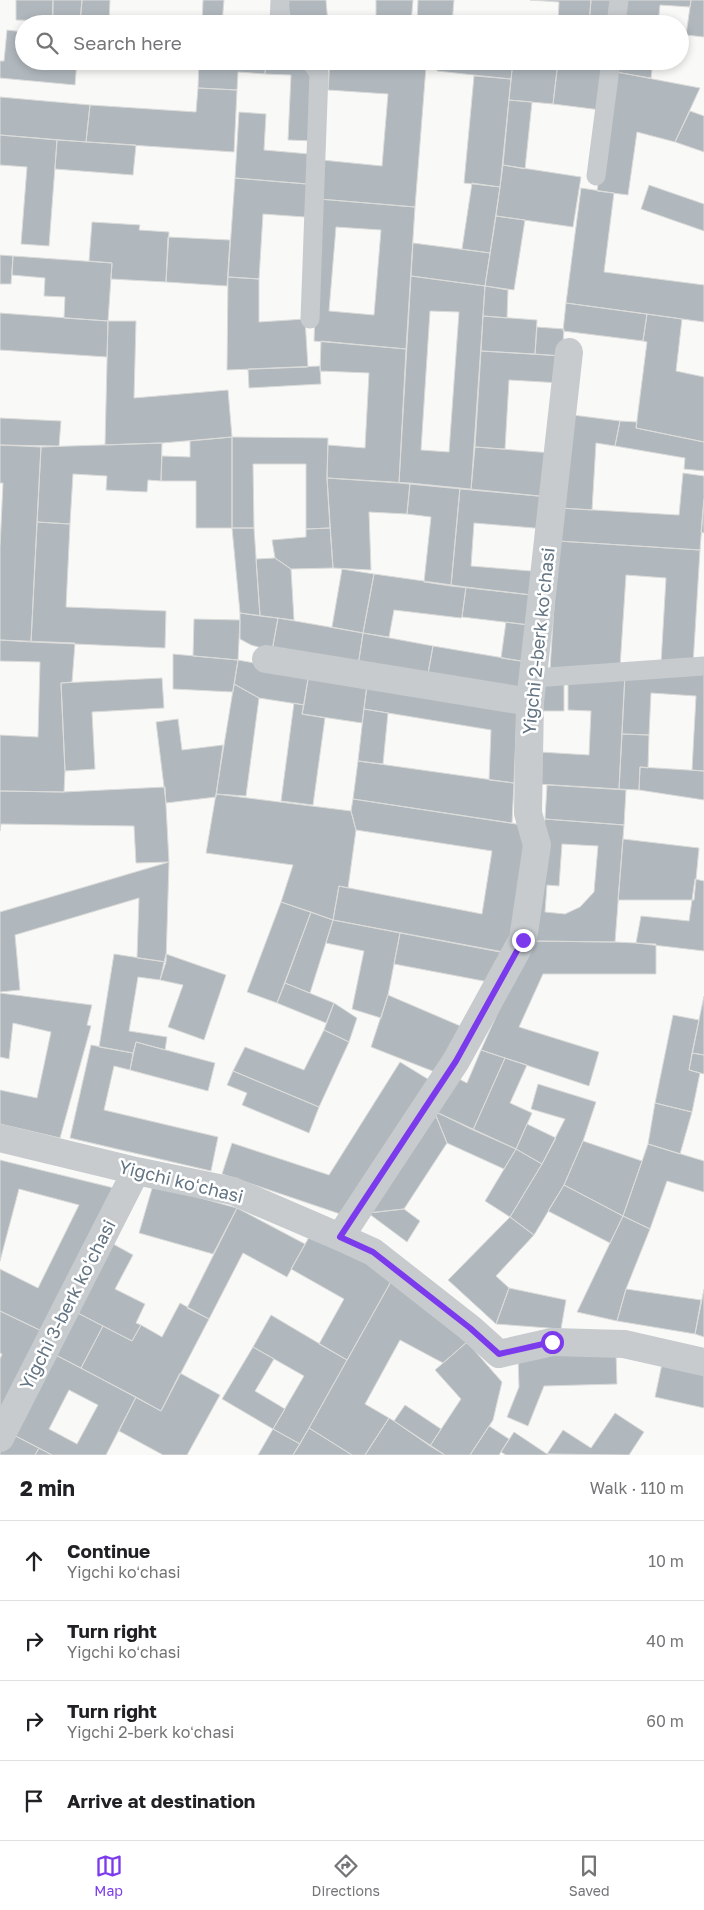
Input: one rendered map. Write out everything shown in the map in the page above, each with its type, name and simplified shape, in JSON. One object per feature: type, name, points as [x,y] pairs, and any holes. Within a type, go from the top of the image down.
[{"type":"street","name":"Yigchi 2-berk koʻchasi","points":[[340,1237],[456,1061],[523,940],[537,845],[528,814],[532,690],[569,352]]},
{"type":"street","points":[[266,659],[532,690]]},
{"type":"street","name":"Yigchi koʻchasi","points":[[0,1138],[136,1171],[234,1191],[373,1252],[470,1328],[499,1354],[552,1342],[624,1344],[704,1362]]},
{"type":"street","name":"Yigchi 3-berk koʻchasi","points":[[0,1438],[136,1171]]},
{"type":"lane","points":[[279,15],[280,0]]},
{"type":"lane","points":[[617,15],[619,0]]},
{"type":"lane","points":[[310,319],[319,73],[317,70]]},
{"type":"lane","points":[[596,176],[610,70]]},
{"type":"lane","points":[[532,690],[704,666]]},
{"type":"building","points":[[16,0],[53,0],[53,15],[16,15]]},
{"type":"building","points":[[53,0],[82,0],[81,15],[52,15]]},
{"type":"building","points":[[82,0],[110,0],[109,15],[81,15]]},
{"type":"building","points":[[203,0],[224,0],[223,15],[202,15]]},
{"type":"building","points":[[288,0],[326,0],[327,15],[289,15]]},
{"type":"building","points":[[376,0],[413,0],[412,15],[376,15]]},
{"type":"building","points":[[418,0],[454,0],[453,15],[417,15]]},
{"type":"building","points":[[530,0],[591,0],[590,15],[558,15],[559,2]]},
{"type":"building","points":[[591,0],[613,0],[611,15],[590,15]]},
{"type":"building","points":[[626,0],[691,0],[690,7],[660,5],[659,15],[624,15]]},
{"type":"building","points":[[691,0],[704,0],[704,37],[689,35]]},
{"type":"building","points":[[7,30],[15,31],[15,70],[76,70],[75,85],[0,78],[0,61],[4,61]]},
{"type":"building","points":[[199,70],[265,70],[265,74],[238,72],[237,90],[198,88]]},
{"type":"building","points":[[265,70],[313,70],[317,74],[314,141],[288,140],[291,75],[265,74]]},
{"type":"building","points":[[329,70],[426,70],[415,207],[319,199],[322,160],[382,166],[388,94],[328,90]]},
{"type":"building","points":[[437,70],[512,70],[511,79]]},
{"type":"building","points":[[512,70],[557,70],[553,104],[509,100]]},
{"type":"building","points":[[557,70],[605,70],[601,110],[553,104]]},
{"type":"building","points":[[616,70],[652,70],[651,78],[616,72]]},
{"type":"building","points":[[616,72],[700,88],[675,142],[637,132],[628,195],[597,191]]},
{"type":"building","points":[[474,76],[511,79],[500,187],[464,183]]},
{"type":"building","points":[[198,88],[237,90],[234,152],[86,142],[90,105],[196,112]]},
{"type":"building","points":[[0,97],[90,105],[86,142],[0,135]]},
{"type":"building","points":[[509,100],[532,102],[525,169],[503,165]]},
{"type":"building","points":[[690,111],[704,116],[704,152],[675,142]]},
{"type":"building","points":[[239,112],[266,114],[264,150],[309,154],[307,184],[235,178]]},
{"type":"building","points":[[0,135],[57,140],[49,246],[21,244],[27,167],[0,165]]},
{"type":"building","points":[[57,140],[136,145],[133,175],[55,169]]},
{"type":"building","points":[[503,165],[581,177],[573,227],[496,216]]},
{"type":"building","points":[[235,178],[307,184],[305,217],[263,214],[259,279],[228,277]]},
{"type":"building","points":[[472,183],[500,187],[490,253],[462,249]]},
{"type":"building","points":[[649,185],[704,204],[704,231],[641,209]]},
{"type":"building","points":[[581,188],[614,193],[604,272],[704,285],[704,322],[566,303]]},
{"type":"building","points":[[319,199],[415,207],[406,349],[314,341]],"holes":[[[336,227],[381,230],[374,315],[329,311]]]},
{"type":"building","points":[[496,216],[525,220],[514,290],[485,286]]},
{"type":"building","points":[[92,222],[140,225],[139,230],[169,232],[166,282],[111,279],[112,263],[89,261]]},
{"type":"building","points":[[168,237],[230,240],[227,286],[166,282]]},
{"type":"building","points":[[413,243],[490,253],[485,286],[411,276]]},
{"type":"building","points":[[0,255],[13,256],[11,284],[0,284]]},
{"type":"building","points":[[13,256],[112,263],[108,321],[64,318],[65,297],[44,296],[45,278],[12,275]]},
{"type":"building","points":[[411,276],[485,286],[471,490],[399,483]],"holes":[[[430,311],[459,312],[449,452],[421,450]]]},
{"type":"building","points":[[228,277],[259,279],[259,322],[305,319],[308,367],[227,370]]},
{"type":"building","points":[[485,286],[508,290],[507,318],[483,316]]},
{"type":"building","points":[[566,303],[647,314],[643,341],[563,331]]},
{"type":"building","points":[[0,313],[108,321],[107,357],[0,350]]},
{"type":"building","points":[[647,314],[682,319],[676,371],[704,377],[704,442],[636,428],[647,342],[643,341]]},
{"type":"building","points":[[483,316],[537,320],[535,354],[481,351]]},
{"type":"building","points":[[108,321],[136,321],[134,398],[228,390],[232,437],[162,443],[105,445]]},
{"type":"building","points":[[537,327],[564,329],[562,356],[535,354]]},
{"type":"building","points":[[321,341],[406,349],[399,483],[327,478],[328,445],[365,448],[369,373],[320,371]]},
{"type":"building","points":[[481,351],[562,356],[561,383],[509,380],[505,449],[475,447]]},
{"type":"building","points":[[320,366],[321,384],[249,388],[248,369]]},
{"type":"building","points":[[565,414],[620,421],[615,446],[596,443],[592,510],[560,508]]},
{"type":"building","points":[[0,418],[61,421],[59,446],[0,445]]},
{"type":"building","points":[[620,421],[637,422],[636,428],[704,442],[704,471],[684,469],[685,458],[615,446]]},
{"type":"building","points":[[232,437],[232,528],[196,528],[196,481],[161,481],[162,456],[190,457],[190,441]]},
{"type":"building","points":[[232,437],[328,438],[327,478],[330,528],[306,529],[306,464],[253,464],[254,528],[232,528]]},
{"type":"building","points":[[162,443],[161,481],[148,480],[147,492],[106,490],[107,476],[73,474],[70,524],[37,522],[41,447]]},
{"type":"building","points":[[0,445],[41,447],[31,642],[0,640],[0,547],[3,483],[0,483]]},
{"type":"building","points":[[475,447],[552,453],[549,497],[471,490]]},
{"type":"building","points":[[683,473],[704,476],[700,550],[558,541],[560,508],[679,515]]},
{"type":"building","points":[[327,478],[410,483],[407,514],[369,512],[371,570],[333,568]]},
{"type":"building","points":[[410,483],[460,488],[451,586],[424,582],[431,517],[407,514]]},
{"type":"building","points":[[460,488],[549,497],[546,529],[474,523],[471,566],[543,572],[540,596],[451,586]]},
{"type":"building","points":[[704,499],[704,533],[701,532]]},
{"type":"building","points":[[37,522],[70,524],[66,607],[166,611],[165,648],[31,642]]},
{"type":"building","points":[[232,528],[254,528],[260,616],[240,613]]},
{"type":"building","points":[[330,528],[333,568],[291,569],[275,558],[272,540],[306,537],[306,529]]},
{"type":"building","points":[[558,541],[700,550],[693,665],[661,663],[666,578],[626,575],[620,667],[550,670]]},
{"type":"building","points":[[275,558],[291,569],[294,620],[260,616],[256,559]]},
{"type":"building","points":[[342,569],[374,574],[363,633],[332,627]]},
{"type":"building","points":[[374,574],[466,587],[462,617],[394,610],[389,637],[363,633]]},
{"type":"building","points":[[466,587],[540,596],[537,626],[462,617]]},
{"type":"building","points":[[240,613],[278,618],[272,651],[251,645],[240,639]]},
{"type":"building","points":[[278,618],[363,633],[358,666],[272,651]]},
{"type":"building","points":[[194,619],[240,620],[238,660],[193,656]]},
{"type":"building","points":[[506,622],[537,626],[533,663],[501,658]]},
{"type":"building","points":[[363,633],[433,646],[427,679],[358,666]]},
{"type":"building","points":[[0,640],[75,643],[72,682],[61,683],[65,771],[64,792],[0,791],[0,735],[38,737],[40,662],[0,661]]},
{"type":"building","points":[[433,646],[533,663],[527,697],[427,679]]},
{"type":"building","points":[[173,654],[238,660],[233,692],[173,689]]},
{"type":"building","points":[[238,660],[309,673],[304,705],[259,698],[234,684]]},
{"type":"building","points":[[704,671],[704,771],[692,770],[696,696],[651,693],[649,735],[622,734],[625,674]]},
{"type":"building","points":[[309,673],[367,685],[362,723],[302,714]]},
{"type":"building","points":[[625,674],[619,789],[538,784],[540,752],[589,755],[591,711],[568,710],[568,679]]},
{"type":"building","points":[[162,678],[164,708],[92,712],[95,769],[65,771],[61,683]]},
{"type":"building","points":[[540,683],[564,683],[564,711],[540,711]]},
{"type":"building","points":[[234,684],[259,698],[246,796],[216,794]]},
{"type":"building","points":[[367,685],[517,710],[514,783],[489,780],[491,730],[364,709]]},
{"type":"building","points":[[294,703],[304,705],[302,714],[325,718],[313,805],[281,801]]},
{"type":"building","points":[[364,709],[388,713],[383,764],[358,761]]},
{"type":"building","points":[[178,719],[182,750],[223,745],[216,797],[166,803],[156,722]]},
{"type":"building","points":[[622,734],[649,735],[648,768],[640,767],[639,790],[619,789]]},
{"type":"building","points":[[358,761],[514,783],[512,823],[353,799]]},
{"type":"building","points":[[640,767],[704,771],[704,800],[639,790]]},
{"type":"building","points":[[547,785],[626,790],[624,825],[545,819]]},
{"type":"building","points":[[165,787],[169,862],[136,863],[134,826],[1,824],[0,831],[0,791],[64,792]]},
{"type":"building","points":[[216,794],[351,811],[356,830],[348,888],[339,886],[333,920],[281,902],[293,865],[206,853]]},
{"type":"building","points":[[353,799],[529,826],[509,953],[333,920],[339,886],[482,914],[492,851],[356,830],[351,811]]},
{"type":"building","points":[[545,819],[624,825],[615,942],[530,941]],"holes":[[[562,844],[598,846],[594,892],[580,907],[565,914],[545,912],[547,885],[559,886]]]},
{"type":"building","points":[[623,839],[699,848],[694,900],[618,900]]},
{"type":"building","points":[[169,862],[166,962],[137,958],[139,898],[15,935],[20,990],[0,992],[0,912]]},
{"type":"building","points":[[695,879],[704,881],[704,951],[636,943],[641,916],[689,921]]},
{"type":"building","points":[[281,902],[311,912],[277,1003],[247,992]]},
{"type":"building","points":[[311,912],[333,920],[310,993],[285,983]]},
{"type":"building","points":[[333,920],[400,933],[388,995],[381,1018],[352,1009],[364,951],[326,943]]},
{"type":"building","points":[[400,933],[505,953],[494,983],[394,964]]},
{"type":"building","points":[[530,941],[656,944],[656,974],[543,974],[519,1027],[599,1052],[589,1086],[481,1050]]},
{"type":"building","points":[[114,954],[166,962],[160,980],[138,977],[129,1031],[167,1037],[165,1050],[136,1042],[133,1053],[99,1047]]},
{"type":"building","points":[[166,954],[226,975],[204,1040],[168,1027],[183,985],[160,980]]},
{"type":"building","points":[[285,983],[334,1003],[326,1023],[277,1003]]},
{"type":"building","points":[[0,993],[92,1005],[87,1025],[91,1026],[60,1138],[0,1124],[0,1090],[37,1098],[51,1032],[13,1023],[9,1059],[0,1057]]},
{"type":"building","points":[[388,995],[465,1028],[440,1074],[371,1047]]},
{"type":"building","points":[[704,996],[704,1055],[692,1053]]},
{"type":"building","points":[[334,1003],[357,1018],[349,1042],[324,1030]]},
{"type":"building","points":[[673,1015],[699,1020],[689,1070],[700,1073],[692,1112],[655,1103]]},
{"type":"building","points":[[324,1030],[349,1042],[319,1107],[233,1071],[245,1047],[304,1070]]},
{"type":"building","points":[[136,1042],[215,1063],[208,1091],[130,1070]]},
{"type":"building","points":[[91,1045],[133,1053],[130,1070],[114,1066],[104,1110],[218,1137],[211,1171],[70,1138]]},
{"type":"building","points":[[481,1050],[505,1058],[473,1130],[434,1111],[451,1075],[467,1083]]},
{"type":"building","points":[[692,1053],[704,1055],[704,1074],[689,1070]]},
{"type":"building","points":[[505,1058],[527,1065],[510,1103],[532,1113],[516,1149],[473,1130]]},
{"type":"building","points":[[400,1062],[431,1081],[346,1216],[222,1174],[232,1143],[329,1175]]},
{"type":"building","points":[[233,1071],[319,1107],[309,1133],[242,1105],[247,1093],[227,1085]]},
{"type":"building","points":[[538,1084],[596,1102],[583,1141],[564,1185],[534,1235],[510,1217],[542,1164],[565,1119],[531,1109]]},
{"type":"building","points":[[655,1103],[692,1112],[680,1154],[648,1144]]},
{"type":"building","points":[[434,1111],[516,1149],[504,1169],[447,1143]]},
{"type":"building","points":[[434,1111],[447,1143],[404,1209],[368,1213]]},
{"type":"building","points":[[527,1124],[556,1138],[542,1164],[516,1149]]},
{"type":"building","points":[[583,1141],[642,1161],[623,1216],[564,1185]]},
{"type":"building","points":[[648,1144],[704,1161],[704,1192],[667,1181],[650,1229],[623,1216]]},
{"type":"building","points":[[516,1149],[542,1164],[510,1217],[485,1201]]},
{"type":"building","points":[[0,1160],[118,1189],[48,1334],[0,1311],[0,1269],[38,1288],[79,1205],[19,1189],[0,1261]]},
{"type":"building","points":[[153,1185],[237,1208],[213,1254],[139,1233]]},
{"type":"building","points":[[564,1185],[623,1216],[610,1243],[548,1211]]},
{"type":"building","points":[[237,1208],[305,1244],[287,1277],[243,1253],[209,1319],[187,1308]]},
{"type":"building","points":[[404,1209],[420,1221],[407,1242],[368,1213]]},
{"type":"building","points":[[623,1216],[650,1229],[626,1289],[617,1321],[577,1312]]},
{"type":"building","points":[[510,1217],[534,1235],[496,1276],[509,1288],[496,1324],[448,1280]]},
{"type":"building","points":[[312,1232],[393,1278],[347,1360],[319,1344],[344,1299],[291,1269]]},
{"type":"building","points":[[106,1240],[133,1255],[115,1289],[145,1304],[136,1323],[141,1325],[132,1341],[70,1309]]},
{"type":"building","points":[[393,1278],[467,1342],[443,1363],[400,1340],[365,1404],[389,1418],[365,1455],[352,1455],[309,1428]]},
{"type":"building","points":[[509,1288],[566,1300],[561,1329],[496,1324]]},
{"type":"building","points":[[626,1289],[701,1300],[695,1334],[617,1321]]},
{"type":"building","points":[[704,1289],[704,1337],[695,1334]]},
{"type":"building","points":[[180,1303],[209,1319],[161,1411],[81,1368],[103,1326],[132,1341],[141,1325],[162,1337]]},
{"type":"building","points":[[70,1309],[103,1326],[81,1368],[48,1351]]},
{"type":"building","points":[[0,1311],[48,1334],[0,1423],[0,1359],[2,1354],[0,1353]]},
{"type":"building","points":[[271,1315],[347,1360],[300,1444],[273,1429],[304,1376],[253,1347]]},
{"type":"building","points":[[467,1342],[502,1382],[493,1420],[470,1455],[445,1455],[430,1446],[461,1399],[435,1370]]},
{"type":"building","points":[[253,1347],[274,1359],[255,1391],[285,1409],[273,1429],[222,1399]]},
{"type":"building","points":[[48,1351],[136,1397],[106,1455],[52,1455],[6,1431]],"holes":[[[69,1390],[98,1405],[77,1444],[49,1429]]]},
{"type":"building","points":[[616,1353],[617,1384],[544,1386],[528,1426],[507,1417],[519,1387],[518,1356]]},
{"type":"building","points":[[662,1364],[704,1373],[704,1408],[655,1397]]},
{"type":"building","points":[[180,1373],[220,1395],[187,1455],[163,1455],[119,1431],[136,1397],[161,1411]]},
{"type":"building","points":[[405,1405],[441,1429],[430,1446],[394,1421]]},
{"type":"building","points":[[615,1413],[644,1432],[629,1455],[547,1454],[563,1430],[591,1448]]},
{"type":"building","points":[[389,1418],[394,1421],[445,1455],[365,1455]]},
{"type":"building","points":[[489,1426],[509,1439],[499,1455],[470,1455]]},
{"type":"building","points":[[309,1428],[352,1455],[293,1455]]},
{"type":"building","points":[[273,1429],[300,1444],[293,1455],[258,1455]]},
{"type":"building","points":[[6,1431],[39,1448],[35,1455],[0,1455],[0,1443]]},
{"type":"building","points":[[514,1432],[549,1455],[506,1455],[501,1452]]},
{"type":"building","points":[[39,1448],[52,1455],[35,1455]]},
{"type":"route","points":[[523,940],[456,1061],[340,1237],[373,1252],[470,1328],[499,1354],[552,1342]]}]
